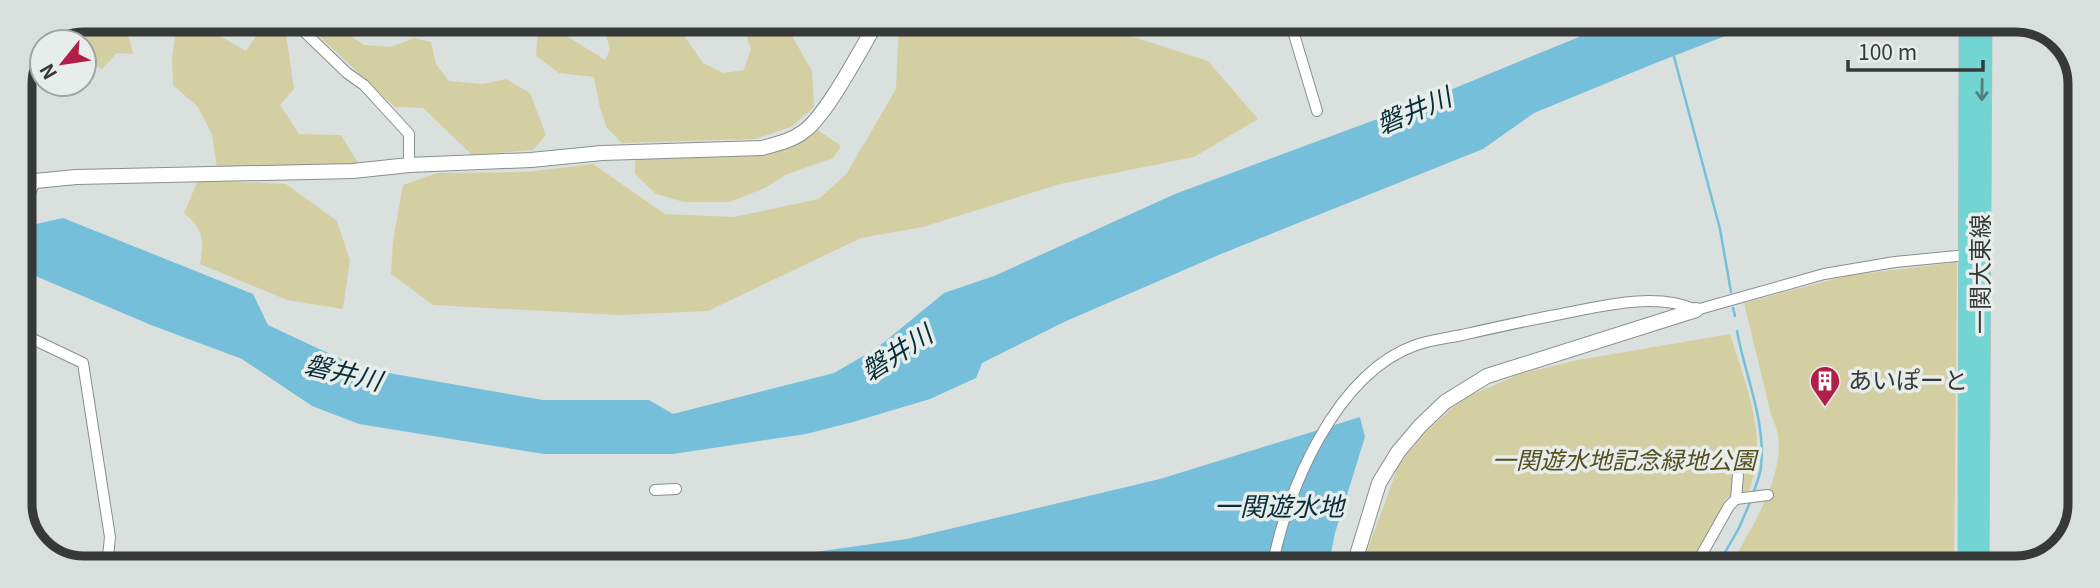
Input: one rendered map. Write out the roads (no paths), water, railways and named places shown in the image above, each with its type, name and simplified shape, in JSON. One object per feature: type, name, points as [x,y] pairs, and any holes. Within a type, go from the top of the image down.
[{"type":"main road","name":"一関大東線","points":[[1968,32],[1980,556]]},
{"type":"main road","name":"一関大東線","points":[[1967,556],[1967,255],[1974,235],[1983,32]]},
{"type":"street","points":[[304,32],[347,73],[364,85],[409,134],[409,165]]},
{"type":"street","points":[[33,185],[76,177],[353,171],[602,153],[762,148],[804,132],[823,110],[871,32]]},
{"type":"street","points":[[1294,32],[1317,111]]},
{"type":"street","points":[[1357,556],[1379,483],[1398,452],[1445,402],[1488,376],[1696,310],[1824,274],[1895,262],[1967,255]]},
{"type":"street","points":[[1274,556],[1311,451],[1336,413],[1376,365],[1416,345],[1603,306],[1638,302],[1680,303],[1696,310]]},
{"type":"street","points":[[32,339],[83,363],[110,537],[108,556]]},
{"type":"street","points":[[1736,499],[1738,475]]},
{"type":"street","points":[[655,490],[676,489]]},
{"type":"street","points":[[1701,556],[1729,506],[1736,499],[1768,495]]},
{"type":"water","name":"磐井川","points":[[1585,32],[1736,32],[1534,113],[1483,149],[1221,254],[1064,322],[982,363],[976,378],[930,399],[806,434],[673,454],[544,454],[359,424],[312,406],[242,359],[151,325],[32,275],[32,222],[36,224],[63,218],[253,294],[268,325],[360,368],[543,400],[649,400],[673,414],[834,373],[877,348],[944,293],[994,276],[1175,194],[1399,111],[1579,37]]},
{"type":"water","name":"一関遊水地","points":[[1360,417],[1365,437],[1330,556],[787,556],[907,539],[1160,479]]},
{"type":"waterway","points":[[1673,53],[1720,229],[1731,292]]},
{"type":"waterway","points":[[1733,308],[1735,316]]},
{"type":"waterway","points":[[1737,331],[1758,415],[1762,450],[1759,477],[1753,494]]},
{"type":"waterway","points":[[1723,556],[1751,500]]},
{"type":"place","name":"あいぽーと","points":[[1825,408]]},
{"type":"park label","name":"一関遊水地記念緑地公園","points":[[1624,461]]}]
